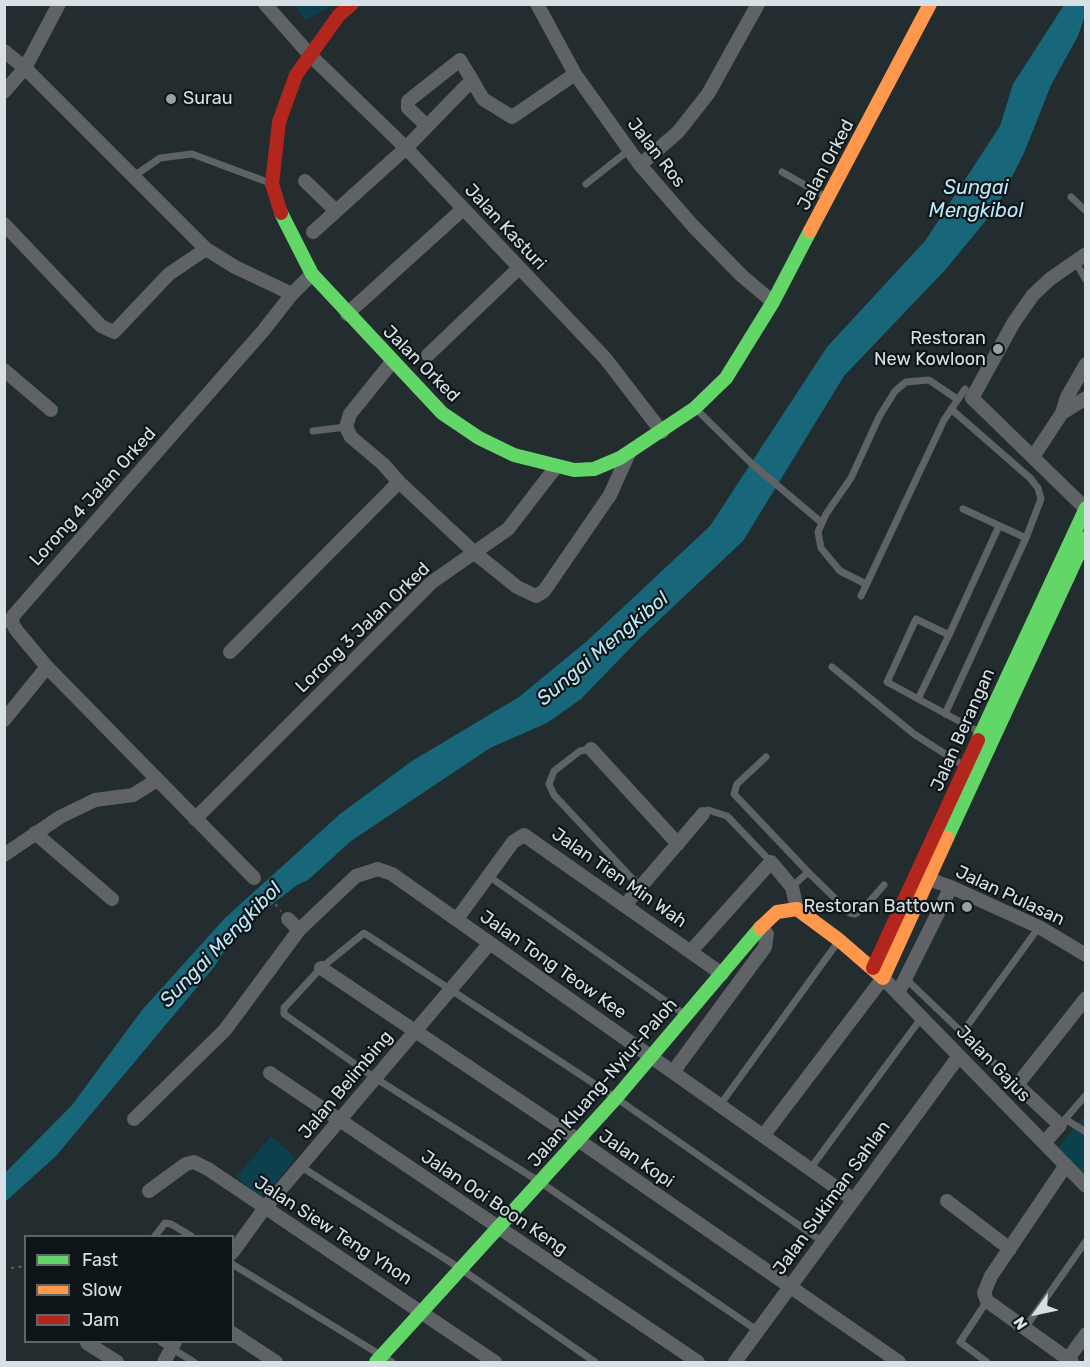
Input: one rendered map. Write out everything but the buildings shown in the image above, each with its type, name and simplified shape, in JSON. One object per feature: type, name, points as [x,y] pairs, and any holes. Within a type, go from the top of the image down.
[{"type":"street","points":[[4,92],[26,68],[59,4]]},
{"type":"street","name":"Jalan Kasturi","points":[[264,4],[310,55],[406,148],[604,358],[662,432]]},
{"type":"street","name":"Jalan Orked","points":[[352,4],[339,15],[296,75],[279,122],[272,184],[283,218],[312,274],[442,413],[479,438],[514,455],[574,470],[594,469],[629,453],[695,408],[726,378],[773,302],[930,4]]},
{"type":"street","name":"Jalan Ros","points":[[537,4],[575,75],[640,165],[693,226],[742,276],[773,302]]},
{"type":"street","points":[[640,165],[678,132],[708,94],[758,4]]},
{"type":"street","points":[[4,51],[26,68],[206,249],[235,267],[292,294]]},
{"type":"street","points":[[427,126],[408,108],[408,101],[460,60],[483,99],[512,117],[575,75]]},
{"type":"street","points":[[313,232],[406,148],[472,80]]},
{"type":"street","points":[[305,181],[336,211]]},
{"type":"street","points":[[347,314],[463,209]]},
{"type":"street","points":[[4,224],[101,326],[114,332],[169,274],[206,249]]},
{"type":"street","points":[[1080,258],[1033,295],[1014,322],[972,398],[1085,508]]},
{"type":"street","points":[[428,355],[519,268]]},
{"type":"street","name":"Lorong 4 Jalan Orked","points":[[254,878],[47,667],[16,631],[12,623],[17,609],[98,521],[263,331],[292,294],[312,274]]},
{"type":"street","points":[[392,362],[350,414],[346,427],[351,437],[476,554],[530,596],[536,596],[543,591],[609,495],[629,453]]},
{"type":"street","points":[[1033,457],[1062,413],[1067,397],[1086,364]]},
{"type":"street","points":[[4,370],[51,410]]},
{"type":"street","points":[[1062,413],[1086,398]]},
{"type":"street","name":"Lorong 3 Jalan Orked","points":[[195,819],[432,582],[476,554],[508,529],[556,467]]},
{"type":"street","points":[[230,652],[399,482]]},
{"type":"street","name":"Jalan Berangan","points":[[1074,562],[1085,508]]},
{"type":"street","name":"Jalan Berangan","points":[[878,973],[987,736],[1086,538]]},
{"type":"street","points":[[4,720],[47,667]]},
{"type":"street","points":[[591,750],[678,843]]},
{"type":"street","points":[[4,855],[35,833],[95,800],[133,795],[157,780]]},
{"type":"street","points":[[625,904],[703,814]]},
{"type":"street","points":[[35,833],[112,898]]},
{"type":"street","name":"Jalan Tien Min Wah","points":[[457,919],[513,842],[524,835],[722,974]]},
{"type":"street","points":[[691,951],[771,862],[792,887],[797,909],[878,973],[763,1136]]},
{"type":"street","name":"Jalan Tong Teow Kee","points":[[134,1119],[204,1053],[252,996],[299,930],[356,876],[378,869],[392,874],[457,919],[854,1200]]},
{"type":"street","name":"Jalan Pulasan","points":[[922,877],[951,887],[1040,927],[1086,955]]},
{"type":"street","points":[[898,993],[951,887]]},
{"type":"street","name":"Jalan Kluang-Nyiur-Paloh","points":[[383,1360],[422,1311],[616,1098],[761,927],[777,912],[797,909]]},
{"type":"street","points":[[288,919],[299,930]]},
{"type":"street","points":[[674,1072],[765,947],[766,934],[761,927]]},
{"type":"street","name":"Jalan Belimbing","points":[[234,1250],[264,1209],[490,943]]},
{"type":"street","name":"Jalan Kopi","points":[[321,969],[578,1140],[790,1287],[882,1358],[898,1362]]},
{"type":"street","name":"Jalan Gajus","points":[[878,973],[1086,1186]]},
{"type":"street","points":[[1044,1143],[1063,1122],[1017,1084],[1086,998]]},
{"type":"street","name":"Jalan Sukiman Sahlan","points":[[735,1362],[959,1056]]},
{"type":"street","name":"Jalan Ooi Boon Keng","points":[[270,1072],[698,1362]]},
{"type":"street","name":"Jalan Siew Teng Yhon","points":[[149,1191],[194,1162],[422,1311],[495,1362]]},
{"type":"street","points":[[1066,1166],[986,1284],[984,1293],[987,1300],[1070,1361],[1086,1334]]},
{"type":"street","points":[[947,1201],[1010,1249]]},
{"type":"street","points":[[234,1334],[276,1362]]},
{"type":"street","points":[[87,1343],[117,1362]]},
{"type":"street","points":[[164,1362],[169,1344]]},
{"type":"lane","points":[[586,184],[629,150]]},
{"type":"lane","points":[[134,176],[160,158],[192,154],[272,184]]},
{"type":"lane","points":[[782,172],[829,198]]},
{"type":"lane","points":[[1071,197],[1086,211]]},
{"type":"lane","points":[[1080,258],[1086,280]]},
{"type":"lane","points":[[866,584],[840,571],[829,560],[819,540],[818,532],[822,523],[851,478],[879,417],[895,391],[906,382],[929,380],[957,399]]},
{"type":"lane","points":[[861,596],[951,410],[965,389]]},
{"type":"lane","points":[[695,408],[752,464],[822,523]]},
{"type":"lane","points":[[945,714],[1026,538],[1041,499],[1038,488],[1030,478],[951,410]]},
{"type":"lane","points":[[313,431],[346,427]]},
{"type":"lane","points":[[963,509],[1026,538]]},
{"type":"lane","points":[[918,699],[999,526]]},
{"type":"lane","points":[[949,635],[916,619],[886,682],[987,736]]},
{"type":"lane","points":[[832,667],[914,734],[971,771]]},
{"type":"lane","points":[[591,750],[580,752],[554,771],[549,784],[554,795],[640,887]]},
{"type":"lane","points":[[766,757],[737,784],[734,794],[850,913],[855,914],[863,909],[884,885]]},
{"type":"lane","points":[[703,814],[708,810],[727,816],[771,862]]},
{"type":"lane","points":[[792,887],[808,872]]},
{"type":"lane","points":[[487,875],[686,1016]]},
{"type":"lane","points":[[962,1032],[1040,927]]},
{"type":"lane","points":[[758,1331],[540,1182],[375,1078],[284,1014],[284,1008],[321,969],[364,933],[616,1098],[823,1242]]},
{"type":"lane","points":[[720,1105],[839,940]]},
{"type":"lane","points":[[905,979],[1017,1084]]},
{"type":"lane","points":[[810,1169],[922,1017]]},
{"type":"lane","points":[[1086,1095],[1063,1122],[1086,1132]]},
{"type":"lane","points":[[300,1166],[461,1269],[595,1362]]},
{"type":"lane","points":[[156,1235],[165,1223],[189,1235]]},
{"type":"lane","points":[[1025,1328],[1086,1241]]},
{"type":"lane","points":[[234,1265],[383,1360]]},
{"type":"lane","points":[[987,1300],[960,1342],[987,1362]]},
{"type":"lane","points":[[169,1344],[194,1362]]},
{"type":"path","points":[[254,878],[288,919]]},
{"type":"path","points":[[11,1268],[24,1266]]},
{"type":"shaded area","points":[[294,5],[334,5],[305,20]]},
{"type":"shaded area","points":[[1085,1115],[1085,1178],[1057,1149]]},
{"type":"shaded area","points":[[271,1136],[296,1158],[262,1199],[236,1177]]},
{"type":"water","name":"Sungai Mengkibol","points":[[1064,5],[1085,5],[1085,15],[1078,36],[1051,85],[1024,153],[996,208],[946,269],[844,376],[743,541],[641,637],[581,699],[547,723],[490,748],[351,841],[308,880],[297,885],[237,932],[214,967],[56,1156],[5,1202],[5,1173],[72,1105],[142,1010],[225,918],[340,814],[412,761],[519,697],[587,641],[710,526],[827,347],[925,241],[1000,126],[1013,84]]},
{"type":"traffic: fast","points":[[281,213],[312,274],[442,413],[479,438],[514,455],[574,470],[594,469],[620,458],[695,408],[726,378],[773,302],[810,231]]},
{"type":"traffic: fast","points":[[978,740],[1086,508]]},
{"type":"traffic: fast","points":[[947,838],[1086,538]]},
{"type":"traffic: fast","points":[[376,1362],[616,1098],[760,928]]},
{"type":"traffic: slow","points":[[810,231],[930,4]]},
{"type":"traffic: slow","points":[[760,928],[777,912],[797,909],[839,940],[883,978],[947,838]]},
{"type":"traffic: jam","points":[[281,213],[272,184],[279,122],[296,75],[339,15],[352,4]]},
{"type":"traffic: jam","points":[[873,968],[978,740]]},
{"type":"place","name":"Surau","points":[[171,99]]},
{"type":"place","name":"Restoran New Kowloon","points":[[998,349]]},
{"type":"place","name":"Restoran Battown","points":[[967,907]]}]
